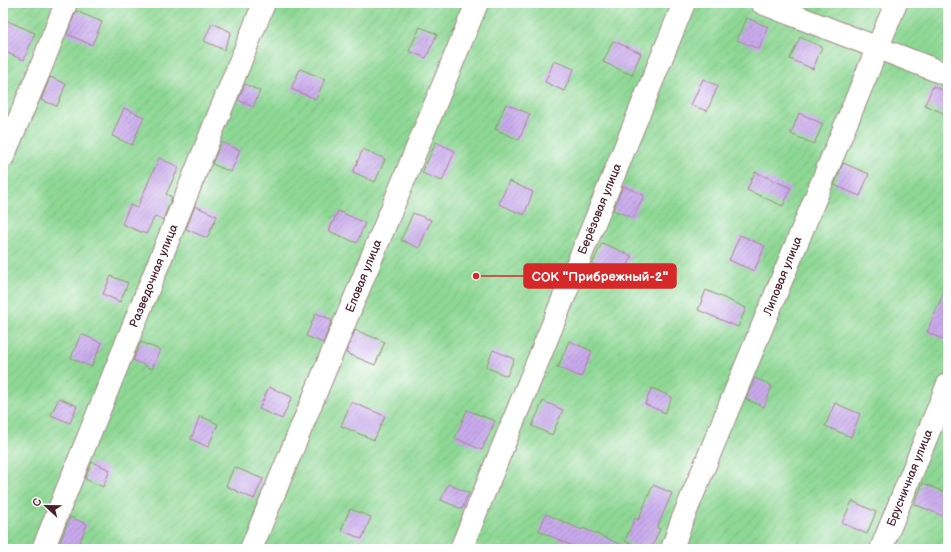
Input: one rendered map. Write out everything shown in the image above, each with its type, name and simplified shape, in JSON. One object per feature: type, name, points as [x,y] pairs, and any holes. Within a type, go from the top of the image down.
[{"type":"street","points":[[3,157],[66,3]]},
{"type":"street","name":"Разведочная улица","points":[[44,549],[264,3]]},
{"type":"street","name":"Еловая улица","points":[[251,549],[477,3]]},
{"type":"street","name":"Берёзовая улица","points":[[460,549],[684,3]]},
{"type":"street","points":[[762,3],[948,75]]},
{"type":"street","name":"Липовая улица","points":[[672,549],[681,523],[896,3]]},
{"type":"street","name":"Брусничная улица","points":[[881,549],[948,384]]},
{"type":"green space","points":[[3,3],[948,3],[948,549],[3,549]]},
{"type":"building","points":[[76,11],[102,22],[92,45],[67,34]]},
{"type":"building","points":[[747,18],[768,27],[759,49],[737,40]]},
{"type":"building","points":[[3,19],[35,33],[24,60],[3,51]]},
{"type":"building","points":[[212,23],[231,32],[224,50],[204,41]]},
{"type":"building","points":[[420,27],[437,34],[426,58],[409,51]]},
{"type":"building","points":[[800,37],[822,47],[813,69],[790,59]]},
{"type":"building","points":[[613,41],[641,53],[632,75],[603,62]]},
{"type":"building","points":[[554,61],[574,69],[564,91],[545,82]]},
{"type":"building","points":[[300,69],[325,79],[316,99],[291,89]]},
{"type":"building","points":[[50,77],[66,84],[57,106],[41,100]]},
{"type":"building","points":[[703,79],[718,86],[707,111],[691,105]]},
{"type":"building","points":[[245,84],[260,91],[253,107],[238,100]]},
{"type":"building","points":[[933,86],[948,93],[948,115],[925,105]]},
{"type":"building","points":[[506,104],[530,114],[519,140],[495,129]]},
{"type":"building","points":[[124,108],[144,117],[132,145],[112,136]]},
{"type":"building","points":[[799,113],[823,124],[814,144],[791,134]]},
{"type":"building","points":[[221,142],[240,150],[231,172],[212,164]]},
{"type":"building","points":[[436,142],[455,151],[442,181],[422,173]]},
{"type":"building","points":[[363,149],[385,159],[375,182],[353,172]]},
{"type":"building","points":[[159,158],[179,167],[166,194],[172,197],[163,220],[155,216],[146,234],[122,224],[130,205],[137,208]]},
{"type":"building","points":[[843,163],[869,174],[860,196],[834,185]]},
{"type":"building","points":[[755,172],[791,188],[783,206],[747,190]]},
{"type":"building","points":[[509,181],[533,192],[524,215],[499,204]]},
{"type":"building","points":[[623,186],[644,195],[633,218],[613,210]]},
{"type":"building","points":[[195,206],[217,216],[207,238],[186,229]]},
{"type":"building","points":[[338,211],[365,223],[357,243],[329,231]]},
{"type":"building","points":[[413,213],[431,220],[419,248],[401,240]]},
{"type":"building","points":[[740,235],[765,246],[754,271],[729,260]]},
{"type":"building","points":[[602,243],[632,256],[622,278],[592,264]]},
{"type":"building","points":[[111,276],[128,283],[120,302],[103,294]]},
{"type":"building","points":[[948,282],[948,342],[927,332]]},
{"type":"building","points":[[706,290],[746,308],[738,327],[698,310]]},
{"type":"building","points":[[316,313],[332,320],[323,343],[306,336]]},
{"type":"building","points":[[355,330],[385,342],[375,365],[346,353]]},
{"type":"building","points":[[81,334],[102,343],[91,367],[71,358]]},
{"type":"building","points":[[569,341],[592,351],[581,377],[558,367]]},
{"type":"building","points":[[141,342],[160,350],[152,369],[133,360]]},
{"type":"building","points":[[493,350],[514,359],[507,376],[486,367]]},
{"type":"building","points":[[755,378],[772,386],[764,407],[746,399]]},
{"type":"building","points":[[269,387],[292,397],[282,419],[259,409]]},
{"type":"building","points":[[652,388],[672,397],[665,413],[645,404]]},
{"type":"building","points":[[59,398],[77,406],[70,423],[51,415]]},
{"type":"building","points":[[543,401],[563,410],[552,435],[532,426]]},
{"type":"building","points":[[351,402],[385,416],[374,440],[341,426]]},
{"type":"building","points":[[835,403],[860,414],[851,437],[825,426]]},
{"type":"building","points":[[467,410],[495,421],[482,450],[455,438]]},
{"type":"building","points":[[200,416],[218,424],[208,447],[191,439]]},
{"type":"building","points":[[92,462],[110,470],[103,487],[85,479]]},
{"type":"building","points":[[234,467],[263,479],[254,499],[226,486]]},
{"type":"building","points":[[923,483],[948,494],[948,504],[943,516],[914,504]]},
{"type":"building","points":[[448,484],[469,493],[462,509],[441,500]]},
{"type":"building","points":[[653,485],[672,493],[657,528],[660,529],[651,549],[644,549],[625,541],[635,518],[638,520]]},
{"type":"building","points":[[852,501],[876,512],[867,534],[842,523]]},
{"type":"building","points":[[350,509],[371,517],[362,539],[341,530]]},
{"type":"building","points":[[546,514],[631,549],[574,549],[575,547],[539,531]]},
{"type":"building","points":[[70,517],[87,524],[77,549],[60,542]]},
{"type":"place","name":"СОК \"Прибрежный-2\"","points":[[476,276]]}]
